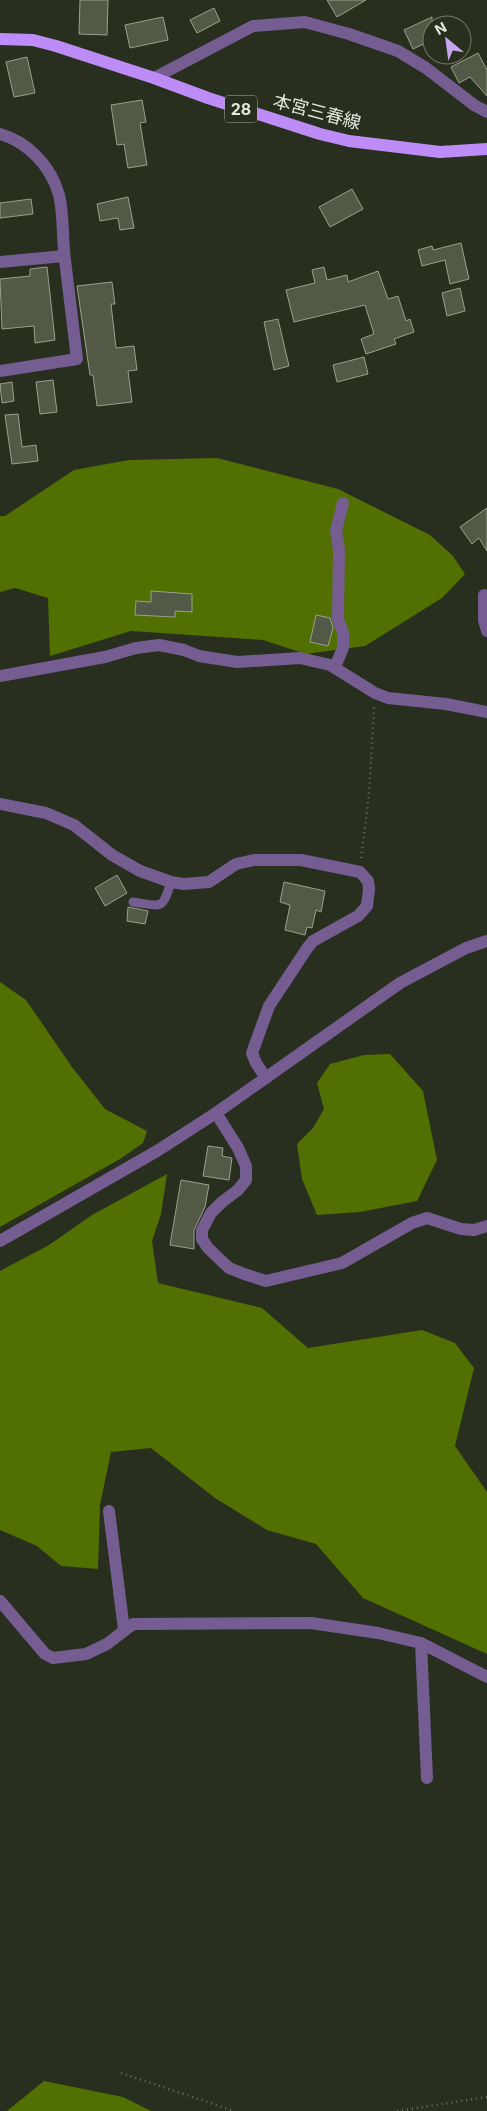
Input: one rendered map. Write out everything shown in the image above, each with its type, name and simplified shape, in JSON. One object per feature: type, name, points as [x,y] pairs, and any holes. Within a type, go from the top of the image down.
[{"type":"main road","name":"本宮三春線","points":[[0,39],[33,40],[56,46],[303,129],[349,141],[440,152],[487,149]]},
{"type":"street","points":[[154,78],[253,26],[305,22],[349,34],[398,51],[426,68],[474,105],[487,112]]},
{"type":"street","points":[[0,134],[20,142],[38,158],[51,178],[59,196],[64,256],[77,359],[0,371]]},
{"type":"street","points":[[0,262],[64,256]]},
{"type":"street","points":[[335,668],[343,648],[344,633],[338,619],[339,550],[336,531],[343,503]]},
{"type":"street","points":[[484,595],[486,623]]},
{"type":"street","points":[[0,676],[159,645],[184,650],[199,656],[237,662],[300,658],[330,664],[375,693],[388,698],[446,704],[487,712]]},
{"type":"street","points":[[0,804],[46,813],[74,825],[112,855],[140,871],[171,882],[184,884],[209,882],[236,864],[254,860],[301,860],[360,872],[368,881],[367,906],[347,924],[313,941],[269,1006],[252,1053],[256,1064],[266,1078]]},
{"type":"street","points":[[0,1241],[157,1151],[216,1113],[400,983],[466,948],[487,941]]},
{"type":"street","points":[[216,1113],[246,1166],[246,1180],[238,1190],[211,1213],[202,1230],[202,1239],[208,1248],[229,1268],[266,1281],[333,1266],[360,1254],[412,1223],[427,1218],[460,1229],[474,1230],[487,1226]]},
{"type":"street","points":[[109,1511],[124,1630]]},
{"type":"street","points":[[0,1601],[45,1654],[53,1658],[86,1654],[107,1644],[133,1624],[311,1623],[369,1631],[421,1643],[487,1677]]},
{"type":"street","points":[[421,1643],[427,1778]]},
{"type":"lane","points":[[133,902],[156,905],[163,903],[171,882]]},
{"type":"path","points":[[360,872],[370,795],[375,693]]},
{"type":"path","points":[[121,2073],[234,2111]]},
{"type":"path","points":[[397,2111],[487,2097]]},
{"type":"green space","points":[[217,458],[338,489],[430,535],[453,556],[465,574],[442,598],[365,646],[306,654],[263,640],[131,631],[50,656],[48,598],[15,588],[0,592],[0,516],[5,516],[74,470],[129,460]]},
{"type":"green space","points":[[0,982],[26,1000],[72,1067],[105,1109],[147,1131],[143,1143],[120,1159],[0,1227]]},
{"type":"green space","points":[[390,1054],[423,1091],[437,1160],[417,1201],[360,1212],[317,1215],[302,1179],[297,1144],[313,1128],[324,1109],[317,1083],[330,1064],[364,1055]]},
{"type":"green space","points":[[167,1174],[161,1214],[152,1241],[158,1283],[262,1308],[308,1348],[422,1330],[455,1343],[474,1368],[455,1446],[487,1492],[487,1654],[363,1598],[316,1544],[267,1530],[215,1498],[151,1448],[111,1452],[100,1505],[98,1569],[61,1566],[37,1546],[0,1530],[0,1271],[49,1245],[92,1215]]},
{"type":"green space","points":[[44,2081],[123,2097],[151,2111],[7,2111]]},
{"type":"building","points":[[80,0],[108,0],[107,35],[79,34]]},
{"type":"building","points":[[327,0],[366,0],[337,17]]},
{"type":"building","points":[[214,8],[220,21],[197,33],[190,20]]},
{"type":"building","points":[[163,17],[168,40],[130,48],[125,25]]},
{"type":"building","points":[[422,22],[422,45],[413,49],[404,30]]},
{"type":"building","points":[[478,53],[487,70],[487,96],[470,77],[459,83],[451,67],[455,65],[472,65],[472,56]]},
{"type":"building","points":[[27,57],[35,93],[14,97],[6,62]]},
{"type":"building","points":[[142,100],[146,122],[140,123],[147,165],[128,168],[124,144],[117,145],[111,105]]},
{"type":"building","points":[[352,189],[363,209],[330,227],[319,207]]},
{"type":"building","points":[[128,197],[134,228],[120,230],[118,218],[100,221],[97,204]]},
{"type":"building","points":[[31,199],[33,214],[0,218],[0,203]]},
{"type":"building","points":[[461,243],[469,279],[450,284],[445,260],[422,266],[418,250],[432,246],[433,250]]},
{"type":"building","points":[[47,267],[55,340],[35,343],[34,326],[2,329],[0,279],[30,276],[30,269]]},
{"type":"building","points":[[324,267],[327,280],[347,275],[348,282],[378,271],[388,299],[398,296],[406,321],[410,319],[414,332],[394,339],[396,344],[366,354],[361,339],[374,334],[365,305],[294,322],[286,290],[315,283],[312,270]]},
{"type":"building","points":[[112,282],[115,304],[111,304],[116,348],[134,346],[137,370],[128,371],[132,402],[97,406],[93,375],[90,375],[77,286]]},
{"type":"building","points":[[460,288],[465,311],[447,316],[442,293]]},
{"type":"building","points":[[278,319],[289,366],[274,370],[264,322]]},
{"type":"building","points":[[364,357],[368,374],[337,382],[333,365]]},
{"type":"building","points":[[53,380],[57,412],[40,414],[36,382]]},
{"type":"building","points":[[12,382],[14,401],[2,403],[0,384]]},
{"type":"building","points":[[18,414],[22,447],[36,445],[38,461],[12,464],[5,415]]},
{"type":"building","points":[[487,508],[487,551],[479,538],[472,544],[460,527]]},
{"type":"building","points":[[151,591],[192,594],[192,612],[175,611],[175,617],[135,615],[136,601],[151,602]]},
{"type":"building","points":[[316,615],[330,618],[333,628],[328,646],[310,642]]},
{"type":"building","points":[[117,875],[127,893],[105,906],[95,888]]},
{"type":"building","points":[[284,882],[325,891],[321,912],[316,910],[312,928],[307,927],[305,935],[285,930],[290,905],[280,902]]},
{"type":"building","points":[[128,907],[148,911],[145,924],[127,921]]},
{"type":"building","points":[[208,1146],[223,1148],[222,1156],[232,1158],[229,1180],[203,1176]]},
{"type":"building","points":[[181,1180],[209,1185],[205,1207],[194,1230],[194,1249],[170,1245]]}]
